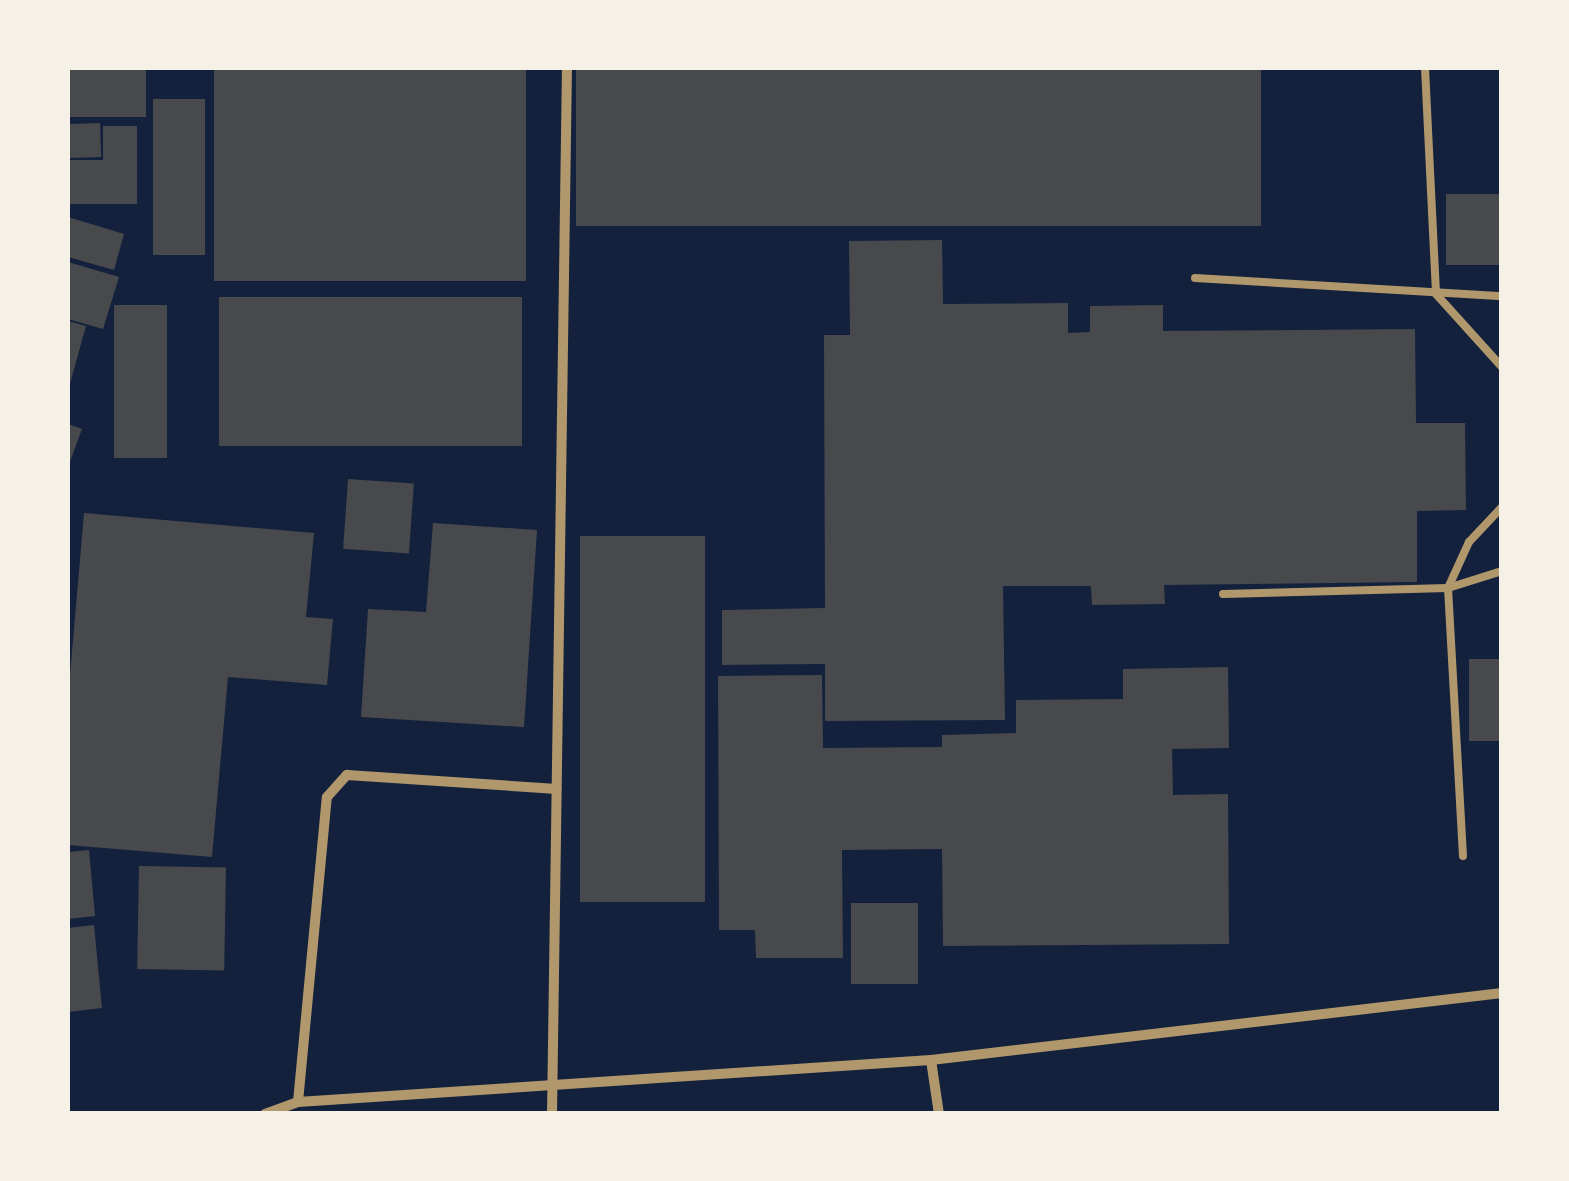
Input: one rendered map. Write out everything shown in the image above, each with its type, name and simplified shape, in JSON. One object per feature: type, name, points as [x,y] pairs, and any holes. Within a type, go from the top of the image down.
[{"type":"street","points":[[552,1114],[567,68]]},
{"type":"street","points":[[298,1102],[326,797],[348,775],[556,789]]},
{"type":"street","points":[[264,1114],[298,1102],[931,1060],[1502,993]]},
{"type":"street","points":[[931,1060],[939,1114]]},
{"type":"lane","points":[[1425,68],[1436,294],[1502,367]]},
{"type":"lane","points":[[1195,278],[1502,296]]},
{"type":"lane","points":[[1463,856],[1448,588],[1470,542],[1502,507]]},
{"type":"lane","points":[[1223,594],[1448,588],[1502,571]]},
{"type":"building","points":[[68,68],[146,68],[146,117],[68,117]]},
{"type":"building","points":[[214,68],[526,68],[526,281],[214,281]]},
{"type":"building","points":[[576,68],[1261,68],[1261,226],[576,226]]},
{"type":"building","points":[[153,99],[205,99],[205,255],[153,255]]},
{"type":"building","points":[[100,123],[101,157],[69,158],[68,124]]},
{"type":"building","points":[[103,126],[137,126],[137,204],[68,204],[68,160],[103,160]]},
{"type":"building","points":[[1446,194],[1502,194],[1502,265],[1446,265]]},
{"type":"building","points":[[68,217],[124,234],[114,270],[68,257]]},
{"type":"building","points":[[942,240],[943,304],[1068,303],[1068,333],[1090,332],[1090,306],[1163,305],[1163,331],[1415,329],[1416,423],[1465,423],[1466,510],[1417,511],[1417,582],[1164,585],[1165,604],[1092,605],[1091,586],[1003,586],[1005,720],[825,721],[825,664],[722,665],[722,610],[825,608],[824,335],[850,335],[849,241]]},
{"type":"building","points":[[68,262],[119,277],[103,329],[68,319]]},
{"type":"building","points":[[219,297],[522,297],[522,446],[219,446]]},
{"type":"building","points":[[114,305],[167,305],[167,458],[114,458]]},
{"type":"building","points":[[68,321],[86,326],[69,387],[68,387]]},
{"type":"building","points":[[68,424],[82,429],[68,467]]},
{"type":"building","points":[[348,479],[414,484],[409,553],[343,549]]},
{"type":"building","points":[[84,513],[314,533],[306,617],[333,619],[327,685],[228,677],[212,857],[68,845],[68,698]]},
{"type":"building","points":[[433,523],[537,530],[524,727],[361,717],[368,609],[426,612]]},
{"type":"building","points":[[580,536],[705,536],[705,902],[580,902]]},
{"type":"building","points":[[1469,659],[1502,659],[1502,741],[1469,741]]},
{"type":"building","points":[[1228,667],[1229,748],[1172,749],[1173,795],[1228,794],[1229,944],[943,946],[942,849],[842,850],[843,958],[756,958],[755,930],[719,930],[718,676],[822,675],[823,748],[942,747],[942,735],[1016,733],[1016,700],[1123,699],[1123,669]]},
{"type":"building","points":[[89,850],[95,916],[68,919],[68,852]]},
{"type":"building","points":[[139,866],[226,868],[224,971],[137,969]]},
{"type":"building","points":[[851,903],[918,903],[918,984],[851,984]]},
{"type":"building","points":[[94,925],[102,1008],[68,1012],[68,928]]}]
